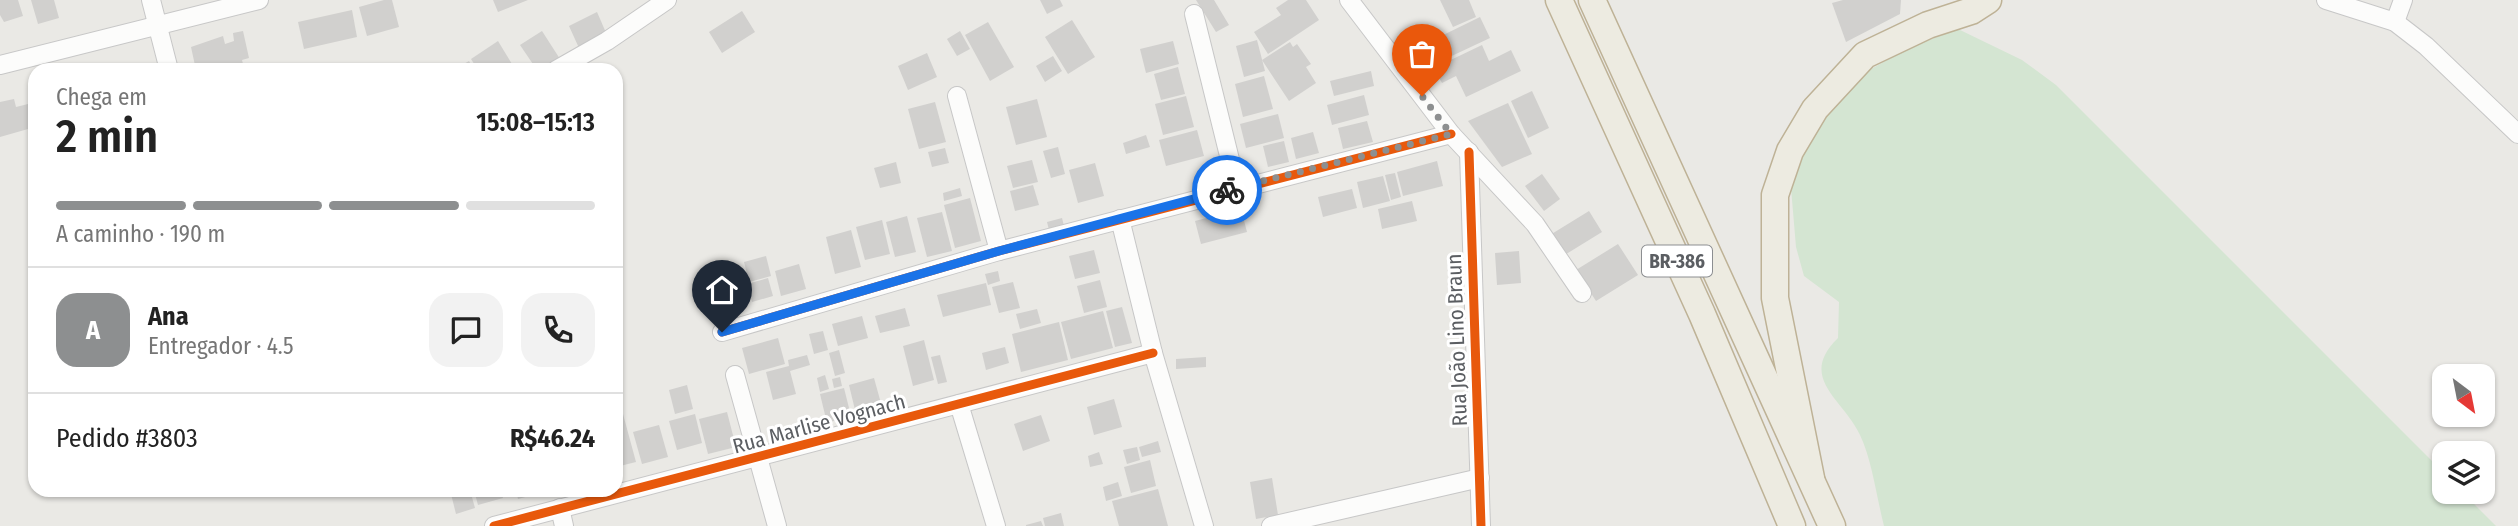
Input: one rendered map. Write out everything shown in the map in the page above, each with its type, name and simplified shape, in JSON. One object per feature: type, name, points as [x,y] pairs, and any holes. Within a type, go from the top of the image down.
[{"type":"highway","name":"BR-386","points":[[1559,0],[1707,327],[1792,526]]},
{"type":"highway","name":"BR-386","points":[[1592,0],[1832,526]]},
{"type":"highway","points":[[1811,478],[1775,298],[1775,195],[1790,151],[1815,109],[1865,54],[1928,25],[1970,11],[1988,0]]},
{"type":"street","points":[[151,0],[167,63]]},
{"type":"street","points":[[0,65],[259,0]]},
{"type":"street","points":[[568,63],[607,41],[667,0]]},
{"type":"street","points":[[1349,0],[1451,134],[1535,224],[1582,293]]},
{"type":"street","points":[[2326,0],[2395,22],[2426,46],[2518,134]]},
{"type":"street","points":[[2395,22],[2403,0]]},
{"type":"street","points":[[1194,14],[1237,188]]},
{"type":"street","points":[[957,96],[999,251]]},
{"type":"street","points":[[722,332],[999,251],[1451,134]]},
{"type":"street","name":"Rua João Lino Braun","points":[[1469,152],[1481,526]]},
{"type":"street","points":[[1120,219],[1153,353],[1204,526]]},
{"type":"street","name":"Rua Marlise Vognach","points":[[494,526],[562,517],[759,458],[1153,353]]},
{"type":"street","points":[[735,375],[777,526]]},
{"type":"street","points":[[959,404],[996,526]]},
{"type":"street","points":[[1271,526],[1480,478]]},
{"type":"green space","points":[[1958,29],[2022,60],[2056,85],[2432,461],[2432,504],[2474,504],[2496,526],[1884,526],[1871,468],[1860,435],[1822,377],[1826,352],[1838,338],[1839,302],[1804,276],[1796,247],[1791,188],[1797,154],[1816,125],[1862,74],[1911,47]]},
{"type":"building","points":[[0,0],[18,0],[23,16],[4,22],[0,15]]},
{"type":"building","points":[[31,0],[54,0],[59,18],[38,24]]},
{"type":"building","points":[[392,0],[399,27],[367,36],[359,7]]},
{"type":"building","points":[[493,0],[528,0],[498,12]]},
{"type":"building","points":[[1040,0],[1060,0],[1063,6],[1047,14]]},
{"type":"building","points":[[1196,0],[1214,0],[1229,25],[1216,32]]},
{"type":"building","points":[[1288,0],[1306,0],[1319,20],[1268,54],[1254,32],[1281,15],[1276,8]]},
{"type":"building","points":[[1440,0],[1469,0],[1476,17],[1453,27]]},
{"type":"building","points":[[1843,0],[1901,0],[1900,14],[1846,42],[1832,3]]},
{"type":"building","points":[[352,10],[357,37],[304,49],[298,22]]},
{"type":"building","points":[[742,11],[755,32],[722,53],[709,32]]},
{"type":"building","points":[[597,12],[607,35],[579,48],[569,26]]},
{"type":"building","points":[[1480,17],[1490,38],[1441,61],[1431,41]]},
{"type":"building","points":[[1072,20],[1095,57],[1068,74],[1045,37]]},
{"type":"building","points":[[988,22],[1014,67],[990,81],[965,35]]},
{"type":"building","points":[[243,31],[249,58],[242,60],[243,63],[194,63],[191,47],[223,36],[225,44],[234,41],[233,33]]},
{"type":"building","points":[[542,31],[560,59],[553,63],[532,63],[520,45]]},
{"type":"building","points":[[960,31],[970,49],[957,56],[947,39]]},
{"type":"building","points":[[1428,39],[1438,60],[1424,67],[1413,47]]},
{"type":"building","points":[[1257,40],[1265,71],[1244,77],[1236,46]]},
{"type":"building","points":[[498,41],[511,63],[474,63],[471,59]]},
{"type":"building","points":[[1173,41],[1179,64],[1146,73],[1140,49]]},
{"type":"building","points":[[1290,42],[1293,47],[1297,44],[1311,64],[1306,67],[1316,83],[1289,101],[1262,60]]},
{"type":"building","points":[[1482,45],[1489,61],[1511,50],[1521,71],[1466,97],[1456,76],[1442,83],[1434,68]]},
{"type":"building","points":[[927,53],[937,77],[908,90],[898,66]]},
{"type":"building","points":[[1053,56],[1062,71],[1045,82],[1036,66]]},
{"type":"building","points":[[1178,67],[1185,94],[1161,100],[1154,74]]},
{"type":"building","points":[[1371,71],[1374,86],[1334,96],[1330,81]]},
{"type":"building","points":[[1264,76],[1273,109],[1243,117],[1235,84]]},
{"type":"building","points":[[1532,91],[1549,128],[1528,138],[1511,101]]},
{"type":"building","points":[[1364,95],[1369,115],[1332,125],[1327,105]]},
{"type":"building","points":[[1186,96],[1194,127],[1163,135],[1155,104]]},
{"type":"building","points":[[14,99],[16,107],[28,104],[28,129],[0,137],[0,102]]},
{"type":"building","points":[[1037,99],[1047,137],[1016,145],[1006,107]]},
{"type":"building","points":[[935,102],[946,142],[919,149],[908,109]]},
{"type":"building","points":[[1508,103],[1532,154],[1502,167],[1468,121]]},
{"type":"building","points":[[1278,114],[1284,138],[1246,148],[1240,124]]},
{"type":"building","points":[[1367,121],[1373,142],[1343,149],[1338,128]]},
{"type":"building","points":[[1197,130],[1204,156],[1166,166],[1159,140]]},
{"type":"building","points":[[1313,132],[1319,153],[1296,159],[1291,138]]},
{"type":"building","points":[[1146,135],[1150,147],[1126,154],[1123,143]]},
{"type":"building","points":[[1284,141],[1289,162],[1268,167],[1263,146]]},
{"type":"building","points":[[1058,147],[1065,174],[1051,178],[1043,151]]},
{"type":"building","points":[[945,148],[949,163],[932,167],[928,152]]},
{"type":"building","points":[[1032,160],[1038,182],[1013,188],[1007,166]]},
{"type":"building","points":[[1437,161],[1443,186],[1403,196],[1397,172]]},
{"type":"building","points":[[896,162],[901,183],[880,188],[874,168]]},
{"type":"building","points":[[1095,163],[1104,196],[1078,203],[1069,170]]},
{"type":"building","points":[[1395,173],[1401,197],[1391,200],[1385,175]]},
{"type":"building","points":[[1542,174],[1560,199],[1544,211],[1525,186]]},
{"type":"building","points":[[1383,176],[1390,201],[1363,208],[1357,182]]},
{"type":"building","points":[[1033,185],[1039,205],[1015,211],[1010,191]]},
{"type":"building","points":[[960,188],[962,196],[944,201],[943,193]]},
{"type":"building","points":[[1352,189],[1357,208],[1323,217],[1318,197]]},
{"type":"building","points":[[970,198],[981,241],[955,248],[944,205]]},
{"type":"building","points":[[1412,201],[1417,221],[1382,229],[1378,209]]},
{"type":"building","points":[[1241,209],[1247,232],[1201,244],[1195,221]]},
{"type":"building","points":[[1589,211],[1602,232],[1563,256],[1550,235]]},
{"type":"building","points":[[942,212],[952,251],[927,257],[917,218]]},
{"type":"building","points":[[907,216],[916,252],[895,257],[886,222]]},
{"type":"building","points":[[1062,218],[1064,226],[1049,230],[1047,222]]},
{"type":"building","points":[[882,220],[890,254],[865,260],[856,227]]},
{"type":"building","points":[[851,230],[861,267],[835,274],[826,237]]},
{"type":"building","points":[[1618,244],[1638,275],[1596,301],[1576,270]]},
{"type":"building","points":[[1094,250],[1100,273],[1075,279],[1069,256]]},
{"type":"building","points":[[1519,251],[1521,283],[1497,285],[1495,253]]},
{"type":"building","points":[[766,256],[771,276],[749,282],[744,262]]},
{"type":"building","points":[[799,264],[806,289],[781,296],[775,271]]},
{"type":"building","points":[[730,271],[738,298],[711,306],[704,278]]},
{"type":"building","points":[[998,271],[1000,281],[988,285],[985,274]]},
{"type":"building","points":[[768,278],[773,296],[752,302],[747,284]]},
{"type":"building","points":[[1100,280],[1107,307],[1084,313],[1077,286]]},
{"type":"building","points":[[1013,282],[1020,308],[999,313],[992,287]]},
{"type":"building","points":[[986,283],[991,305],[943,317],[937,295]]},
{"type":"building","points":[[1122,307],[1132,343],[1115,347],[1106,311]]},
{"type":"building","points":[[905,308],[910,326],[880,333],[875,316]]},
{"type":"building","points":[[1037,309],[1041,323],[1020,329],[1016,314]]},
{"type":"building","points":[[1103,311],[1113,348],[1071,359],[1061,322]]},
{"type":"building","points":[[862,316],[868,338],[838,346],[832,324]]},
{"type":"building","points":[[1059,322],[1068,360],[1021,372],[1012,334]]},
{"type":"building","points":[[823,331],[828,350],[814,354],[809,334]]},
{"type":"building","points":[[778,338],[785,364],[749,374],[742,348]]},
{"type":"building","points":[[924,340],[934,380],[913,386],[903,346]]},
{"type":"building","points":[[1005,347],[1009,363],[986,370],[982,353]]},
{"type":"building","points":[[839,350],[845,373],[835,376],[829,353]]},
{"type":"building","points":[[807,355],[810,365],[790,371],[796,394],[773,400],[766,372],[789,366],[788,360]]},
{"type":"building","points":[[940,355],[947,382],[938,384],[931,357]]},
{"type":"building","points":[[1206,357],[1206,367],[1176,369],[1176,359]]},
{"type":"building","points":[[825,375],[829,389],[820,392],[817,378]]},
{"type":"building","points":[[840,377],[842,386],[834,388],[832,379]]},
{"type":"building","points":[[874,378],[882,407],[856,414],[849,385]]},
{"type":"building","points":[[687,385],[693,409],[675,414],[669,390]]},
{"type":"building","points":[[844,388],[851,416],[827,423],[820,394]]},
{"type":"building","points":[[1114,399],[1122,427],[1094,435],[1087,407]]},
{"type":"building","points":[[727,412],[736,447],[708,454],[699,419]]},
{"type":"building","points":[[623,414],[636,462],[623,465]]},
{"type":"building","points":[[695,414],[702,443],[677,450],[669,421]]},
{"type":"building","points":[[1041,415],[1050,441],[1023,451],[1014,424]]},
{"type":"building","points":[[659,425],[668,457],[642,464],[633,432]]},
{"type":"building","points":[[1158,441],[1161,452],[1142,457],[1139,447]]},
{"type":"building","points":[[1137,447],[1140,460],[1127,464],[1123,450]]},
{"type":"building","points":[[1099,452],[1103,464],[1090,467],[1088,456]]},
{"type":"building","points":[[1150,460],[1156,486],[1131,493],[1124,467]]},
{"type":"building","points":[[1272,478],[1278,515],[1256,519],[1250,482]]},
{"type":"building","points":[[1118,482],[1122,496],[1106,501],[1103,487]]},
{"type":"building","points":[[1158,489],[1168,526],[1119,526],[1112,501]]},
{"type":"building","points":[[452,497],[472,497],[475,508],[456,514]]},
{"type":"building","points":[[476,497],[503,498],[478,505]]},
{"type":"building","points":[[1061,513],[1064,526],[1045,526],[1043,518]]},
{"type":"building","points":[[1041,521],[1043,526],[1026,526],[1026,525]]},
{"type":"cycle path","points":[[722,332],[999,251],[1451,134]]},
{"type":"cycle path","points":[[1469,152],[1481,526]]},
{"type":"cycle path","points":[[623,492],[1153,353]]},
{"type":"cycle path","points":[[494,526],[604,497]]},
{"type":"way so far","points":[[1227,190],[1451,134],[1422,96]]},
{"type":"route","points":[[722,332],[999,251],[1227,190]]}]
